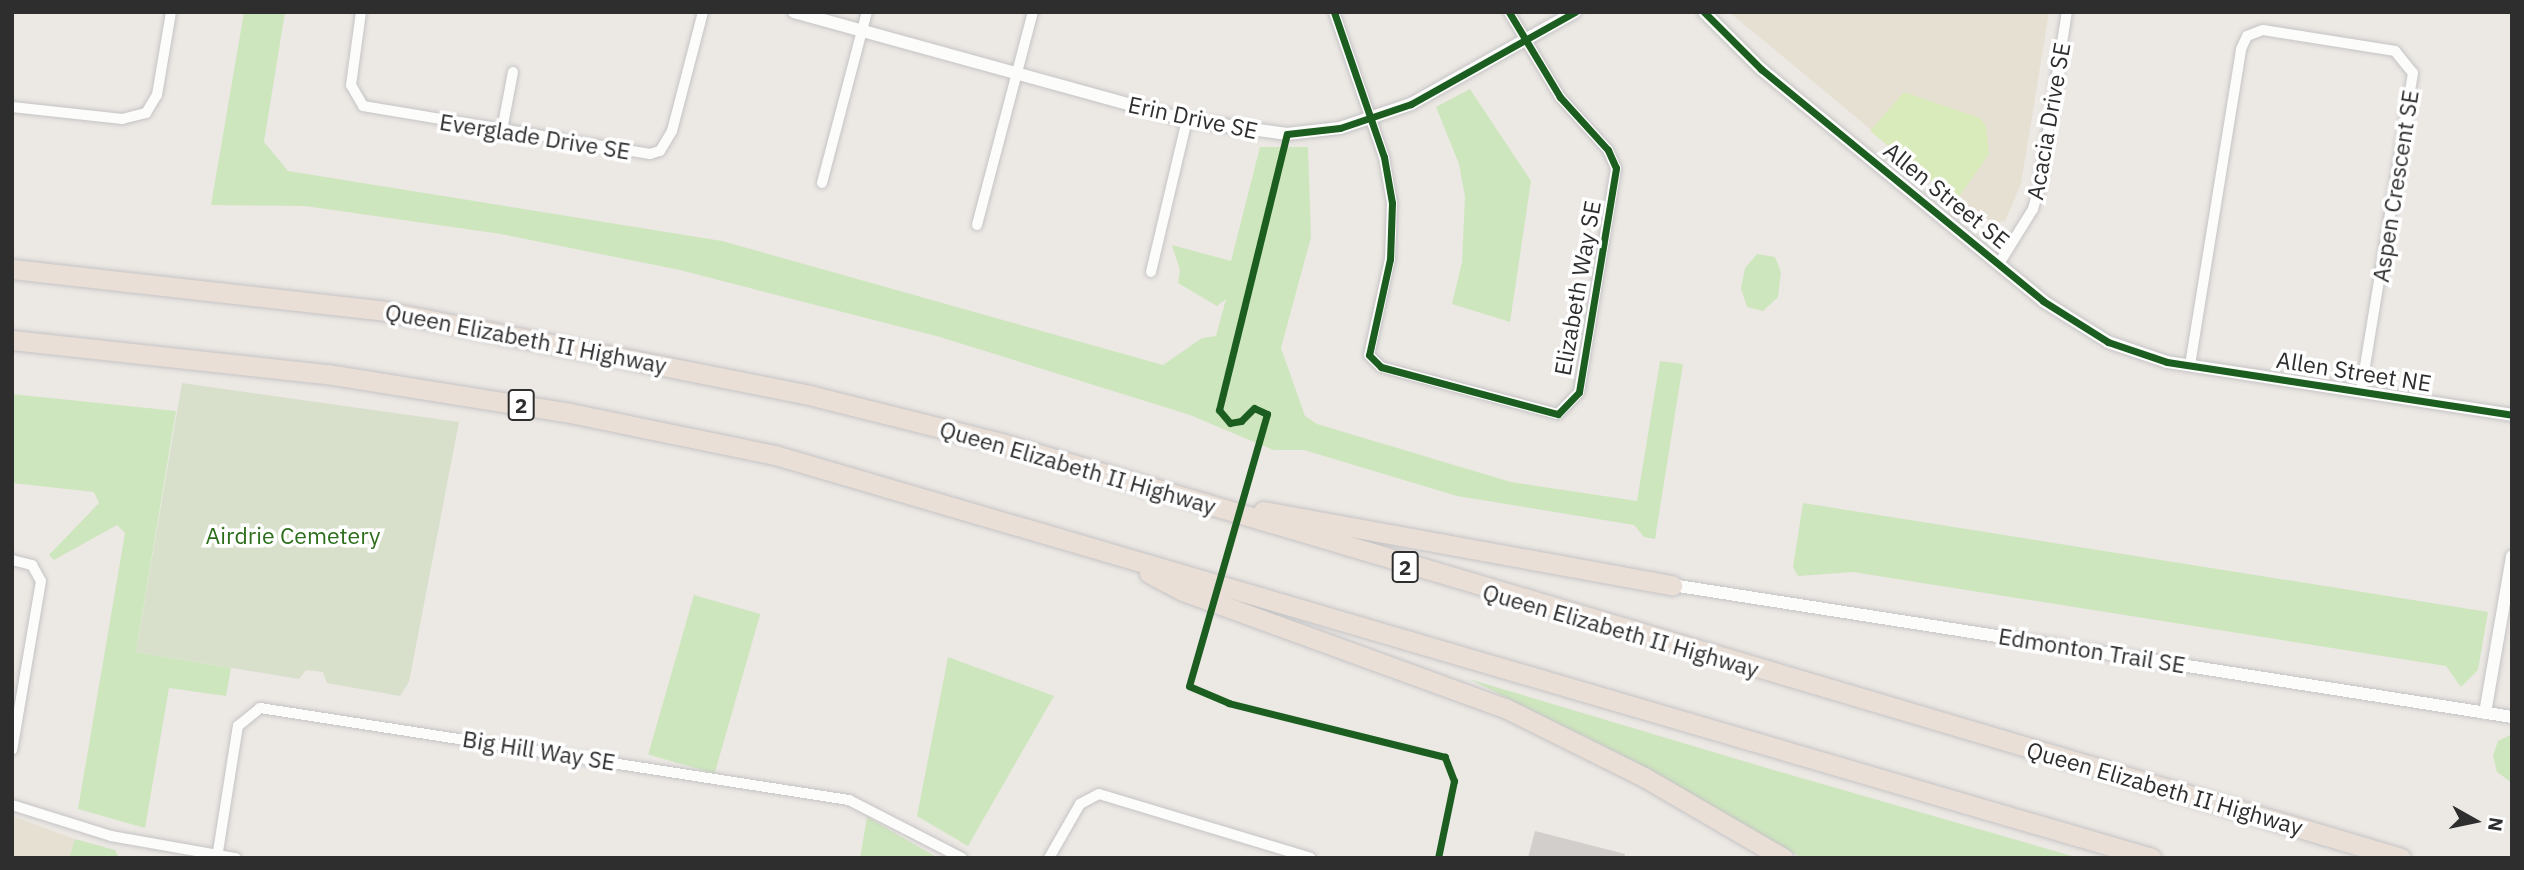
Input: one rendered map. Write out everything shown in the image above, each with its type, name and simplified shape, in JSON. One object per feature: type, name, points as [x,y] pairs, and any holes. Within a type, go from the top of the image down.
[{"type":"highway","points":[[12,257],[134,281]]},
{"type":"highway","name":"Queen Elizabeth II Highway","points":[[12,269],[385,310],[605,351],[1002,443],[1404,566],[2401,858]]},
{"type":"highway","name":"2","points":[[12,340],[327,374],[570,413],[775,455],[2151,858]]},
{"type":"highway","points":[[1181,496],[1672,585]]},
{"type":"highway","points":[[1111,553],[1183,591],[1505,708],[1644,777],[1783,858]]},
{"type":"street","points":[[12,107],[122,118],[146,113],[157,95],[171,12]]},
{"type":"street","name":"Everglade Drive SE","points":[[361,12],[351,72],[355,99],[376,110],[660,151],[672,131],[703,12]]},
{"type":"street","name":"Erin Drive SE","points":[[794,12],[1187,120],[1287,134],[1370,119],[1448,88],[1575,12]]},
{"type":"street","points":[[822,183],[867,12]]},
{"type":"street","points":[[977,225],[1033,12]]},
{"type":"street","points":[[1334,12],[1370,119]]},
{"type":"street","points":[[1509,12],[1524,44]]},
{"type":"street","name":"Allen Street SE","points":[[1704,12],[1761,69],[2000,262],[2072,324],[2140,355],[2190,365]]},
{"type":"street","name":"Acacia Drive SE","points":[[2000,262],[2033,209],[2039,188],[2067,12]]},
{"type":"street","name":"Aspen Crescent SE","points":[[2190,365],[2241,49],[2247,36],[2263,30],[2395,51],[2413,73],[2361,391]]},
{"type":"street","name":"Elizabeth Way SE","points":[[1370,119],[1384,157],[1392,230],[1369,355],[1381,366],[1558,414],[1579,392],[1616,168],[1608,150],[1579,124],[1524,44]]},
{"type":"street","points":[[502,130],[513,72]]},
{"type":"street","points":[[1151,272],[1187,120]]},
{"type":"street","name":"Allen Street NE","points":[[2190,365],[2512,415]]},
{"type":"street","points":[[2485,713],[2512,556]]},
{"type":"street","points":[[12,561],[32,565],[41,580],[12,750]]},
{"type":"street","name":"Edmonton Trail SE","points":[[1672,585],[2512,717]]},
{"type":"street","name":"Big Hill Way SE","points":[[218,856],[238,726],[260,708],[849,800],[962,858]]},
{"type":"street","points":[[1049,858],[1080,804],[1099,794],[1311,858]]},
{"type":"street","points":[[12,804],[100,833],[236,858]]},
{"type":"shaded area","points":[[1729,12],[2049,12],[2021,184],[2005,221],[1986,225]]},
{"type":"shaded area","points":[[12,816],[75,839],[69,858],[12,858]]},
{"type":"green space","points":[[244,12],[285,12],[264,142],[288,171],[722,241],[1163,365],[1202,338],[1216,336],[1226,299],[1217,306],[1178,283],[1180,270],[1172,245],[1231,261],[1260,147],[1308,147],[1311,237],[1281,348],[1305,416],[1317,424],[1511,482],[1637,501],[1660,361],[1683,364],[1655,539],[1644,537],[1634,525],[1457,496],[1304,450],[1273,450],[1190,415],[940,337],[680,270],[501,234],[305,206],[211,205]]},
{"type":"green space","points":[[1470,89],[1531,181],[1510,322],[1452,304],[1462,262],[1465,197],[1459,164],[1436,107]]},
{"type":"green space","points":[[1904,92],[1980,118],[1986,126],[1989,154],[1956,201],[1870,131]]},
{"type":"green space","points":[[1757,254],[1775,257],[1781,272],[1778,297],[1763,311],[1747,307],[1741,288],[1745,268]]},
{"type":"green space","name":"Airdrie Cemetery","points":[[182,383],[459,422],[409,682],[400,696],[327,683],[323,672],[306,670],[299,679],[136,652]]},
{"type":"green space","points":[[12,394],[176,411],[136,652],[231,668],[226,696],[169,688],[145,828],[78,809],[125,533],[117,525],[54,560],[49,555],[99,503],[94,492],[12,483]]},
{"type":"green space","points":[[1803,503],[2488,612],[2478,670],[2461,687],[2446,666],[1853,572],[1798,576],[1793,567]]},
{"type":"green space","points":[[694,595],[760,614],[715,774],[648,755]]},
{"type":"green space","points":[[948,657],[1054,696],[968,846],[917,816]]},
{"type":"green space","points":[[1469,679],[2079,858],[1802,858],[1630,759]]},
{"type":"green space","points":[[2512,734],[2512,783],[2497,772],[2493,756],[2498,741]]},
{"type":"green space","points":[[867,817],[938,858],[860,858]]},
{"type":"green space","points":[[75,839],[115,850],[119,858],[69,858]]},
{"type":"building","points":[[1535,831],[1625,854],[1624,858],[1528,858]]},
{"type":"cycle path","points":[[1334,12],[1384,157],[1392,203],[1390,259],[1369,355],[1381,367],[1558,414],[1579,392],[1616,168],[1608,150],[1560,97],[1509,12]]},
{"type":"cycle path","points":[[1438,858],[1454,781],[1445,757],[1229,703],[1189,686],[1267,414],[1254,408],[1241,421],[1230,423],[1219,410],[1287,134],[1340,128],[1411,104],[1575,12]]},
{"type":"cycle path","points":[[1704,12],[1761,69],[2043,301],[2108,342],[2167,362],[2512,415]]}]
